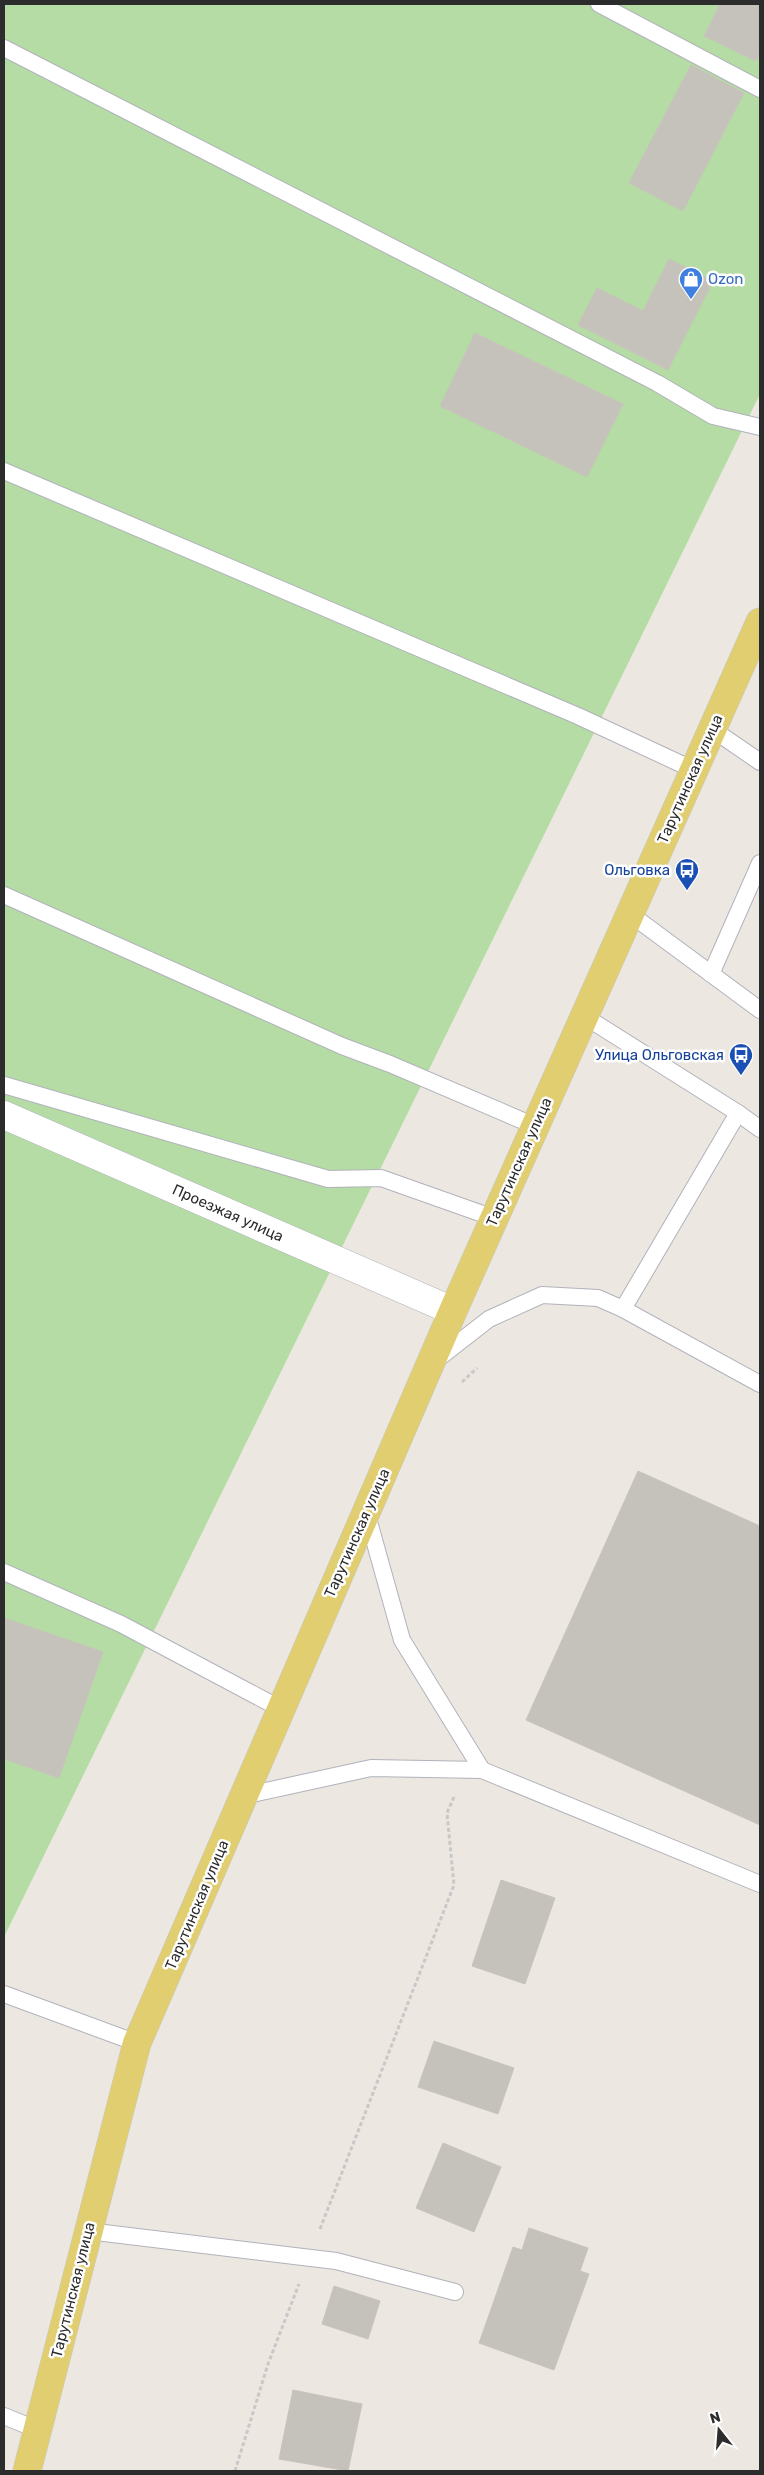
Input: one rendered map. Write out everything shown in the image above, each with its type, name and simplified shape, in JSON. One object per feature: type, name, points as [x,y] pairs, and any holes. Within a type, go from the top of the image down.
[{"type":"main road","name":"Тарутинская улица","points":[[28,2471],[137,2043],[453,1311],[760,622]]},
{"type":"street","name":"Проезжая улица","points":[[4,1115],[453,1311]]},
{"type":"lane","points":[[600,4],[760,89]]},
{"type":"lane","points":[[4,48],[657,383],[713,416],[760,427]]},
{"type":"lane","points":[[4,471],[578,716],[694,770]]},
{"type":"lane","points":[[712,729],[760,762]]},
{"type":"lane","points":[[711,974],[760,863]]},
{"type":"lane","points":[[4,895],[342,1046],[390,1064],[535,1126]]},
{"type":"lane","points":[[630,914],[760,1010]]},
{"type":"lane","points":[[584,1016],[760,1129]]},
{"type":"lane","points":[[4,1086],[328,1179],[381,1178],[494,1218]]},
{"type":"lane","points":[[623,1309],[738,1114]]},
{"type":"lane","points":[[429,1366],[489,1319],[542,1295],[598,1298],[623,1309],[760,1384]]},
{"type":"lane","points":[[366,1511],[402,1640],[482,1770]]},
{"type":"lane","points":[[4,1572],[121,1624],[281,1709]]},
{"type":"lane","points":[[244,1796],[371,1768],[482,1770],[760,1884]]},
{"type":"lane","points":[[4,1994],[137,2043]]},
{"type":"lane","points":[[88,2231],[336,2261],[455,2292]]},
{"type":"lane","points":[[4,2416],[38,2430]]},
{"type":"path","points":[[460,1383],[481,1364]]},
{"type":"path","points":[[235,2471],[268,2364],[454,1885],[448,1813],[464,1770]]},
{"type":"green space","points":[[4,4],[760,4],[760,394],[4,1937]]},
{"type":"building","points":[[720,4],[760,4],[760,53],[756,61],[704,36]]},
{"type":"building","points":[[691,65],[744,93],[683,211],[629,183]]},
{"type":"building","points":[[669,259],[713,281],[668,370],[578,325],[597,288],[643,311]]},
{"type":"building","points":[[475,333],[623,404],[587,477],[440,406]]},
{"type":"building","points":[[638,1471],[760,1526],[760,1825],[526,1720]]},
{"type":"building","points":[[4,1618],[103,1652],[59,1778],[4,1759]]},
{"type":"building","points":[[501,1880],[555,1898],[525,1984],[472,1966]]},
{"type":"building","points":[[434,2041],[514,2068],[498,2114],[418,2087]]},
{"type":"building","points":[[443,2143],[501,2167],[474,2232],[416,2208]]},
{"type":"building","points":[[529,2228],[588,2248],[580,2271],[589,2274],[554,2370],[479,2343],[513,2247],[522,2250]]},
{"type":"building","points":[[334,2286],[380,2301],[368,2339],[322,2324]]},
{"type":"building","points":[[293,2390],[362,2404],[348,2471],[279,2459]]},
{"type":"place","name":"Ozon","points":[[691,300]]},
{"type":"place","name":"Ольговка","points":[[687,891]]},
{"type":"place","name":"Улица Ольговская","points":[[741,1076]]}]
